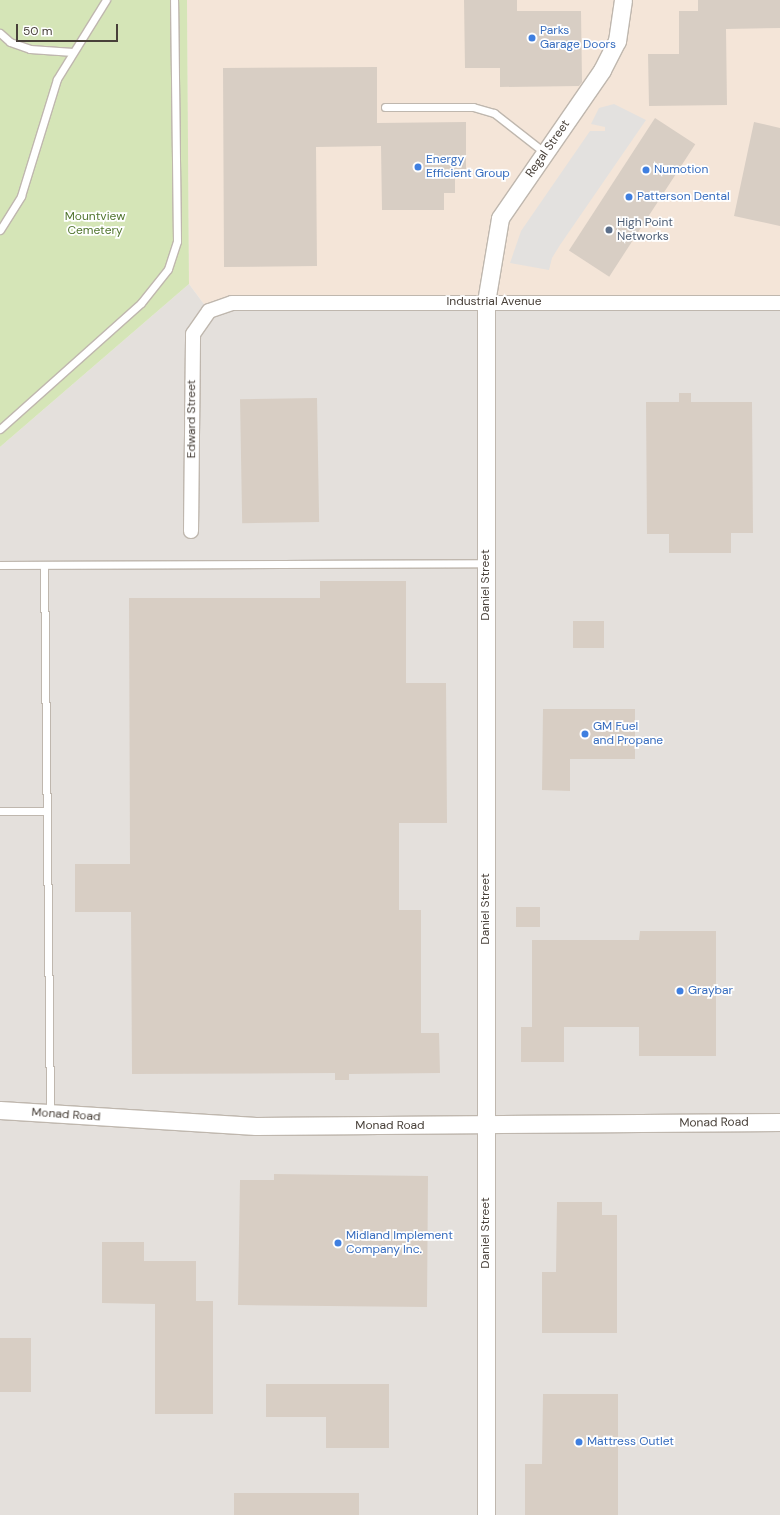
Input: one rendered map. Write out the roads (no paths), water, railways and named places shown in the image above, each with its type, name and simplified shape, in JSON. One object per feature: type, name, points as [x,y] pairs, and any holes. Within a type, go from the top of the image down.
[{"type":"street","name":"Regal Street","points":[[486,302],[500,218],[602,70],[617,41],[624,0]]},
{"type":"street","name":"Daniel Street","points":[[486,302],[486,1515]]},
{"type":"street","name":"Industrial Avenue","points":[[209,311],[232,303],[780,303]]},
{"type":"street","name":"Edward Street","points":[[191,531],[192,334],[209,311]]},
{"type":"street","name":"Monad Road","points":[[0,1110],[256,1126],[486,1126],[780,1122]]},
{"type":"lane","points":[[0,230],[21,196],[52,93],[73,52],[106,0]]},
{"type":"lane","points":[[0,429],[141,303],[168,269],[178,242],[174,0]]},
{"type":"lane","points":[[0,33],[10,42],[30,49],[73,52]]},
{"type":"lane","points":[[385,107],[473,107],[494,113],[545,153]]},
{"type":"lane","points":[[0,565],[486,563]]},
{"type":"lane","points":[[44,565],[50,1114]]},
{"type":"lane","points":[[0,811],[46,811]]},
{"type":"place","name":"Parks Garage Doors","points":[[532,38]]},
{"type":"place","name":"Energy Efficient Group","points":[[418,167]]},
{"type":"place","name":"Numotion","points":[[646,170]]},
{"type":"place","name":"Patterson Dental","points":[[629,197]]},
{"type":"place","name":"High Point Networks","points":[[609,230]]},
{"type":"place","name":"GM Fuel and Propane","points":[[585,734]]},
{"type":"place","name":"Graybar","points":[[680,991]]},
{"type":"place","name":"Midland Implement Company Inc.","points":[[338,1243]]},
{"type":"place","name":"Mattress Outlet","points":[[579,1442]]},
{"type":"park label","name":"Mountview Cemetery","points":[[95,224]]}]
